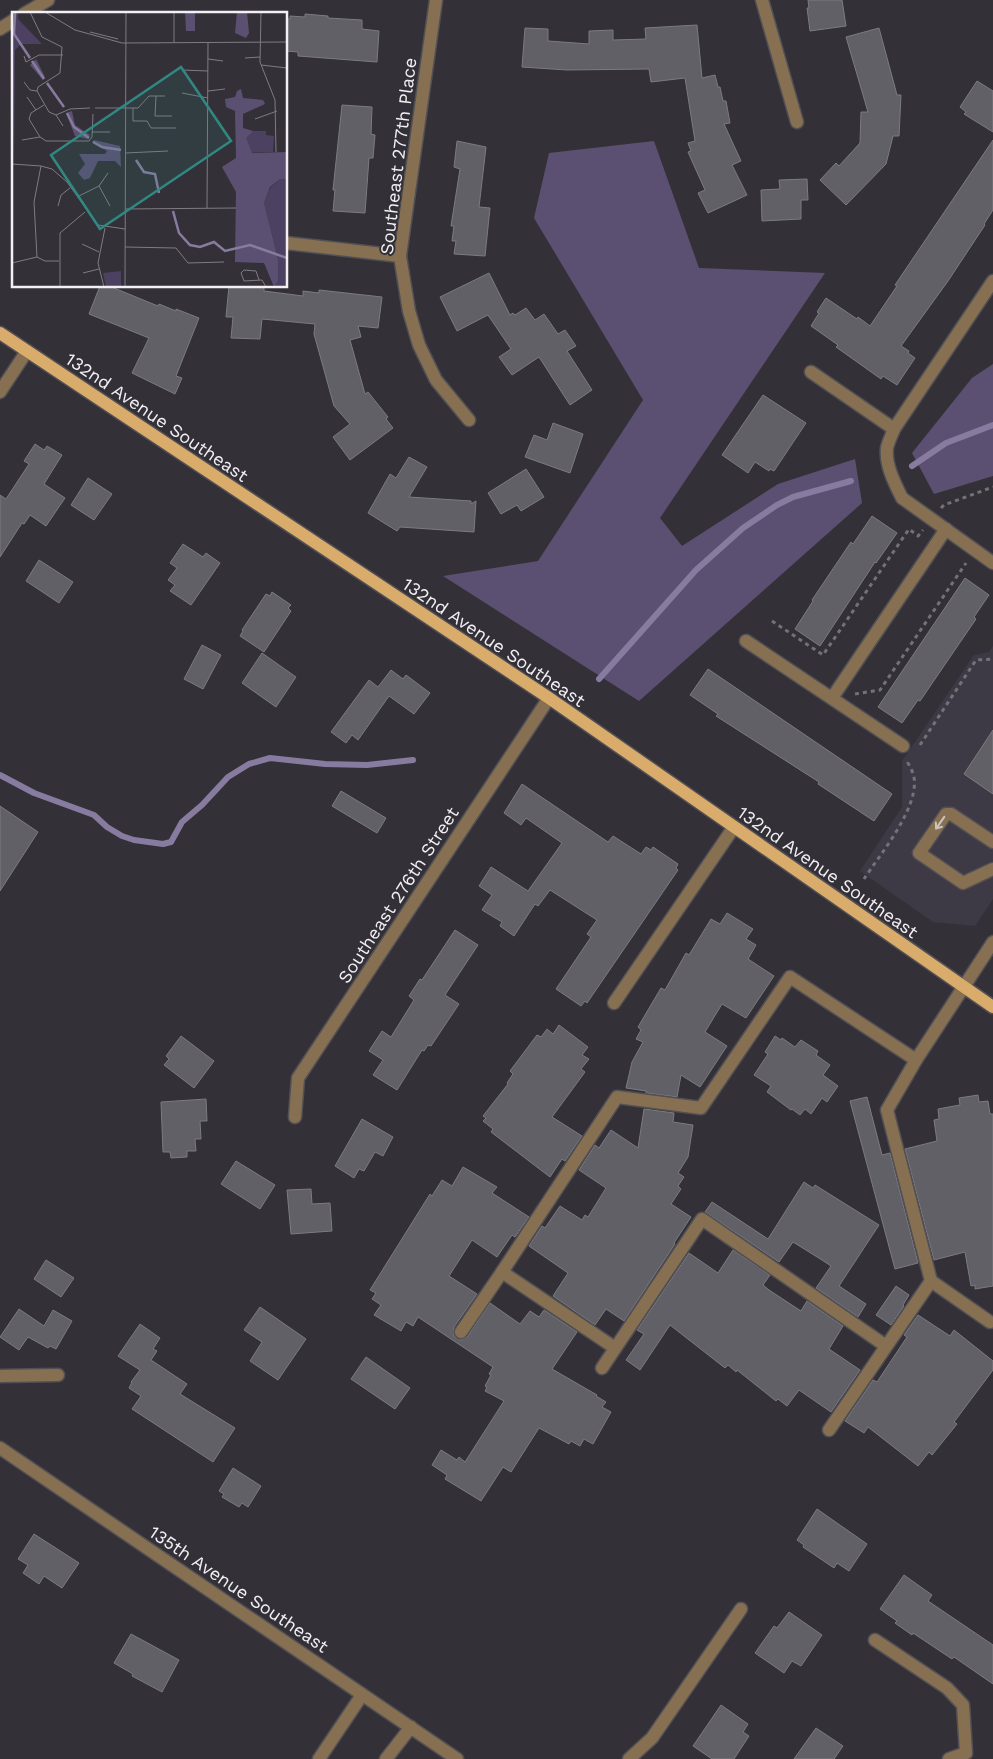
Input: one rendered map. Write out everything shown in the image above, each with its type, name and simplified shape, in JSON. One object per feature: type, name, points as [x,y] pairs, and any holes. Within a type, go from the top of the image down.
[{"type":"main road","name":"132nd Avenue Southeast","points":[[0,333],[549,698],[993,1007]]},
{"type":"street","points":[[27,12],[48,0]]},
{"type":"street","name":"Southeast 277th Place","points":[[436,0],[400,256],[409,311],[419,345],[436,380],[469,420]]},
{"type":"street","points":[[762,0],[797,122]]},
{"type":"street","points":[[0,29],[12,21]]},
{"type":"street","points":[[288,243],[400,256]]},
{"type":"street","points":[[993,281],[894,429],[888,448],[888,462],[902,498],[993,563]]},
{"type":"street","points":[[0,392],[27,351]]},
{"type":"street","points":[[811,372],[894,429]]},
{"type":"street","points":[[832,698],[946,529]]},
{"type":"street","points":[[746,640],[902,746]]},
{"type":"street","name":"Southeast 276th Street","points":[[295,1117],[298,1078],[549,698]]},
{"type":"street","points":[[993,842],[951,814],[946,814],[919,853],[963,883],[993,869]]},
{"type":"street","points":[[614,1003],[734,827]]},
{"type":"street","points":[[990,1322],[931,1282],[887,1110],[916,1060],[993,942]]},
{"type":"street","points":[[461,1332],[617,1097],[701,1108],[790,977],[916,1060]]},
{"type":"street","points":[[602,1368],[702,1219],[886,1346]]},
{"type":"street","points":[[502,1272],[615,1348]]},
{"type":"street","points":[[830,1430],[931,1282]]},
{"type":"street","points":[[0,1376],[58,1375]]},
{"type":"street","name":"135th Avenue Southeast","points":[[0,1448],[458,1759]]},
{"type":"street","points":[[629,1759],[652,1738],[741,1609]]},
{"type":"street","points":[[875,1640],[947,1688],[963,1704],[966,1753],[949,1759]]},
{"type":"street","points":[[319,1759],[362,1695]]},
{"type":"street","points":[[386,1759],[411,1727]]},
{"type":"path","points":[[772,621],[823,656],[909,529],[918,536],[944,505],[993,487]]},
{"type":"path","points":[[832,698],[880,690],[975,550]]},
{"type":"path","points":[[919,747],[976,660],[993,659]]},
{"type":"path","points":[[864,879],[909,810],[914,776],[908,763],[913,755]]},
{"type":"shaded area","points":[[654,141],[699,268],[825,273],[660,518],[682,546],[778,484],[855,459],[862,503],[639,701],[443,576],[538,561],[643,400],[534,218],[549,153]]},
{"type":"shaded area","points":[[993,364],[993,476],[934,494],[912,453],[972,378]]},
{"type":"shaded area","points":[[993,646],[993,899],[975,926],[933,922],[860,871],[902,807],[902,761],[974,655],[989,652]]},
{"type":"building","points":[[808,0],[842,0],[846,26],[810,31],[807,8],[809,8]]},
{"type":"building","points":[[305,14],[328,16],[328,18],[362,20],[362,29],[379,31],[377,62],[298,56],[298,52],[288,51],[288,19],[290,19],[290,16],[305,17]]},
{"type":"building","points":[[697,25],[702,78],[715,75],[723,101],[726,101],[730,123],[724,124],[741,161],[732,165],[747,195],[708,213],[698,193],[705,190],[688,152],[691,151],[688,143],[695,141],[685,78],[651,82],[649,69],[567,70],[522,67],[525,28],[548,29],[548,41],[589,44],[589,31],[613,30],[613,40],[646,39],[645,28]]},
{"type":"building","points":[[879,28],[897,95],[901,95],[899,136],[893,136],[886,164],[846,205],[820,180],[836,163],[839,166],[860,143],[861,112],[868,112],[846,37]]},
{"type":"building","points":[[977,81],[993,91],[993,132],[964,114],[966,112],[960,107]]},
{"type":"building","points":[[342,105],[372,107],[371,134],[375,135],[373,158],[369,158],[365,213],[333,211],[335,190],[333,190]]},
{"type":"building","points":[[993,140],[993,210],[948,281],[901,346],[915,358],[897,385],[883,376],[881,379],[836,347],[838,345],[811,326],[819,313],[817,312],[826,298],[870,326],[897,286],[895,285]]},
{"type":"building","points":[[457,141],[486,147],[479,207],[490,208],[485,256],[454,254],[456,241],[452,241],[454,226],[451,226],[460,169],[454,167]]},
{"type":"building","points":[[807,179],[808,200],[801,200],[801,219],[762,221],[761,190],[780,189],[779,180]]},
{"type":"building","points":[[489,273],[510,315],[513,313],[515,315],[526,308],[535,320],[544,314],[558,334],[565,330],[576,346],[567,351],[592,390],[570,405],[539,357],[512,375],[499,357],[511,349],[488,315],[457,331],[440,297]]},
{"type":"building","points":[[99,288],[114,288],[158,306],[159,304],[199,318],[176,376],[182,378],[175,394],[132,373],[149,338],[89,314]]},
{"type":"building","points":[[229,288],[264,288],[264,291],[303,296],[303,291],[319,293],[319,290],[382,297],[378,328],[358,326],[361,337],[350,340],[365,394],[368,392],[388,417],[386,419],[393,428],[350,460],[333,437],[350,424],[334,406],[314,334],[315,324],[262,319],[260,339],[231,338],[233,317],[226,317]]},
{"type":"building","points":[[763,395],[806,423],[774,471],[770,469],[769,471],[755,462],[748,473],[722,455]]},
{"type":"building","points":[[553,423],[583,434],[570,473],[525,457],[534,435],[547,440]]},
{"type":"building","points":[[35,444],[44,450],[47,446],[62,455],[44,484],[65,498],[46,526],[30,515],[24,524],[22,523],[0,557],[0,495],[6,499],[29,464],[24,461]]},
{"type":"building","points":[[409,457],[427,467],[409,497],[471,501],[471,504],[476,501],[474,532],[400,527],[397,531],[368,513],[390,474],[396,478]]},
{"type":"building","points":[[526,469],[544,497],[521,511],[517,505],[501,514],[488,493]]},
{"type":"building","points":[[88,478],[112,494],[94,520],[71,505]]},
{"type":"building","points":[[872,516],[897,533],[875,562],[820,646],[795,629],[851,542],[853,544]]},
{"type":"building","points":[[183,544],[203,557],[206,553],[220,563],[191,605],[170,591],[175,585],[168,580],[177,568],[170,563]]},
{"type":"building","points":[[39,560],[73,582],[59,603],[26,581]]},
{"type":"building","points":[[965,578],[989,595],[974,617],[976,619],[920,701],[918,700],[902,723],[878,707]]},
{"type":"building","points":[[272,592],[291,605],[288,608],[291,611],[264,652],[240,636],[266,594],[270,596]]},
{"type":"building","points":[[202,645],[221,655],[203,689],[184,679]]},
{"type":"building","points":[[262,653],[296,677],[276,707],[242,683]]},
{"type":"building","points":[[708,669],[892,794],[874,821],[818,784],[819,782],[716,716],[718,714],[690,695]]},
{"type":"building","points":[[391,670],[403,679],[406,675],[430,693],[414,714],[389,696],[358,740],[352,735],[346,743],[331,732],[369,680],[378,687]]},
{"type":"building","points":[[993,730],[993,794],[964,774]]},
{"type":"building","points":[[522,784],[608,842],[613,836],[641,854],[646,847],[651,850],[653,847],[678,864],[676,868],[678,870],[587,1003],[585,1001],[581,1006],[556,989],[591,937],[587,934],[597,920],[550,890],[538,906],[535,904],[514,936],[500,926],[502,922],[482,910],[492,895],[479,886],[491,867],[528,891],[562,843],[526,818],[521,825],[504,813]]},
{"type":"building","points":[[341,791],[386,818],[377,833],[332,806]]},
{"type":"building","points":[[0,806],[38,832],[0,891]]},
{"type":"building","points":[[727,913],[753,929],[746,939],[756,945],[748,959],[774,976],[746,1018],[722,1004],[705,1032],[727,1046],[700,1087],[681,1075],[677,1097],[626,1088],[632,1062],[643,1042],[636,1039],[641,1030],[638,1027],[661,988],[665,990],[686,953],[689,955],[711,919],[720,924]]},
{"type":"building","points":[[455,930],[478,945],[445,995],[459,1004],[431,1046],[428,1045],[424,1051],[422,1050],[397,1090],[373,1075],[383,1060],[369,1051],[382,1031],[391,1037],[414,1000],[409,996],[420,979],[422,980]]},
{"type":"building","points":[[559,1025],[588,1047],[582,1055],[589,1059],[581,1069],[585,1072],[552,1117],[582,1136],[565,1161],[562,1159],[550,1177],[491,1132],[493,1129],[483,1121],[486,1118],[483,1116],[508,1084],[513,1074],[510,1071],[537,1035],[541,1037],[547,1029],[553,1034]]},
{"type":"building","points":[[181,1036],[214,1061],[194,1088],[164,1065],[169,1059],[166,1056]]},
{"type":"building","points":[[775,1036],[781,1040],[782,1038],[795,1047],[801,1040],[818,1051],[816,1055],[830,1065],[823,1075],[838,1086],[827,1102],[822,1098],[811,1114],[805,1109],[800,1115],[791,1110],[767,1092],[771,1086],[754,1075],[768,1054],[765,1052]]},
{"type":"building","points":[[978,1095],[979,1102],[988,1101],[990,1114],[993,1114],[993,1286],[975,1289],[975,1285],[971,1286],[965,1252],[934,1260],[905,1149],[937,1141],[934,1120],[939,1119],[938,1109],[960,1105],[959,1098]]},
{"type":"building","points":[[867,1097],[882,1155],[890,1153],[918,1263],[895,1269],[850,1101]]},
{"type":"building","points":[[206,1099],[207,1121],[200,1121],[201,1139],[195,1139],[196,1151],[187,1151],[187,1157],[171,1158],[170,1152],[163,1152],[161,1102]]},
{"type":"building","points":[[644,1109],[674,1113],[673,1122],[693,1125],[688,1157],[678,1173],[684,1177],[678,1186],[681,1189],[671,1204],[691,1217],[624,1321],[606,1309],[595,1325],[553,1296],[568,1273],[529,1246],[542,1226],[545,1228],[560,1206],[582,1220],[585,1215],[588,1217],[606,1188],[579,1170],[595,1145],[599,1148],[611,1130],[638,1148]]},
{"type":"building","points":[[362,1119],[393,1137],[383,1156],[375,1152],[364,1171],[359,1169],[354,1178],[335,1166]]},
{"type":"building","points":[[236,1161],[275,1185],[260,1209],[221,1184]]},
{"type":"building","points":[[463,1167],[497,1187],[492,1193],[529,1217],[515,1237],[512,1235],[497,1257],[472,1240],[449,1276],[477,1294],[454,1327],[454,1336],[461,1340],[467,1337],[490,1303],[520,1324],[530,1311],[539,1317],[544,1310],[577,1332],[552,1369],[597,1395],[606,1402],[602,1407],[611,1412],[593,1444],[584,1439],[580,1446],[571,1441],[569,1444],[539,1428],[511,1472],[503,1467],[481,1501],[445,1479],[447,1475],[432,1465],[441,1450],[457,1460],[459,1457],[465,1462],[504,1401],[485,1391],[487,1387],[485,1386],[491,1375],[489,1374],[493,1367],[418,1317],[413,1326],[406,1322],[401,1331],[374,1315],[381,1305],[372,1299],[376,1293],[370,1290],[430,1194],[432,1196],[442,1180],[452,1186]]},
{"type":"building","points":[[804,1182],[813,1188],[815,1185],[879,1225],[839,1286],[866,1304],[858,1317],[816,1288],[831,1266],[793,1242],[779,1262],[705,1212],[712,1202],[768,1239]]},
{"type":"building","points":[[311,1189],[312,1204],[330,1203],[332,1231],[291,1234],[287,1190]]},
{"type":"building","points":[[733,1250],[770,1275],[763,1285],[769,1290],[801,1311],[807,1301],[843,1326],[829,1349],[860,1370],[831,1412],[799,1390],[787,1406],[778,1399],[776,1401],[737,1370],[736,1372],[728,1365],[725,1368],[670,1325],[640,1370],[626,1360],[644,1334],[637,1330],[689,1253],[718,1273]]},
{"type":"building","points":[[46,1260],[74,1278],[61,1297],[34,1279]]},
{"type":"building","points":[[896,1286],[909,1295],[891,1325],[876,1315]]},
{"type":"building","points":[[260,1307],[306,1339],[278,1380],[250,1361],[262,1342],[244,1330]]},
{"type":"building","points":[[19,1309],[44,1326],[53,1310],[72,1321],[56,1349],[50,1346],[48,1348],[28,1337],[19,1350],[0,1337]]},
{"type":"building","points":[[918,1315],[950,1336],[954,1330],[993,1361],[993,1370],[954,1422],[957,1424],[932,1455],[929,1452],[918,1466],[868,1427],[864,1433],[845,1421],[873,1380],[877,1382],[907,1337],[904,1335]]},
{"type":"building","points":[[140,1324],[160,1338],[153,1349],[157,1351],[151,1360],[187,1384],[180,1394],[235,1428],[213,1462],[132,1409],[141,1396],[129,1388],[140,1370],[118,1356]]},
{"type":"building","points":[[366,1357],[410,1388],[395,1409],[351,1379]]},
{"type":"building","points":[[233,1468],[261,1486],[248,1507],[242,1503],[239,1507],[222,1497],[224,1494],[219,1491]]},
{"type":"building","points":[[817,1509],[867,1544],[849,1571],[837,1563],[834,1568],[803,1547],[804,1545],[797,1540]]},
{"type":"building","points":[[34,1534],[79,1563],[62,1588],[44,1576],[39,1584],[23,1573],[28,1565],[18,1559]]},
{"type":"building","points":[[904,1575],[932,1595],[928,1601],[993,1645],[993,1684],[954,1657],[952,1659],[913,1633],[912,1635],[880,1609]]},
{"type":"building","points":[[789,1612],[822,1635],[801,1666],[792,1661],[784,1673],[755,1653],[774,1626],[777,1628]]},
{"type":"building","points":[[131,1634],[179,1660],[162,1692],[132,1676],[133,1674],[114,1663]]},
{"type":"building","points":[[721,1705],[748,1724],[743,1732],[749,1736],[734,1759],[712,1759],[693,1746]]},
{"type":"building","points":[[816,1728],[843,1746],[834,1759],[794,1759]]},
{"type":"waterway","points":[[912,466],[946,443],[993,425]]},
{"type":"waterway","points":[[599,679],[696,570],[743,528],[777,505],[793,497],[851,481]]},
{"type":"waterway","points":[[0,775],[34,793],[94,815],[107,827],[122,836],[134,840],[163,844],[171,842],[182,822],[202,805],[228,777],[249,764],[270,758],[325,764],[367,765],[413,760]]}]
